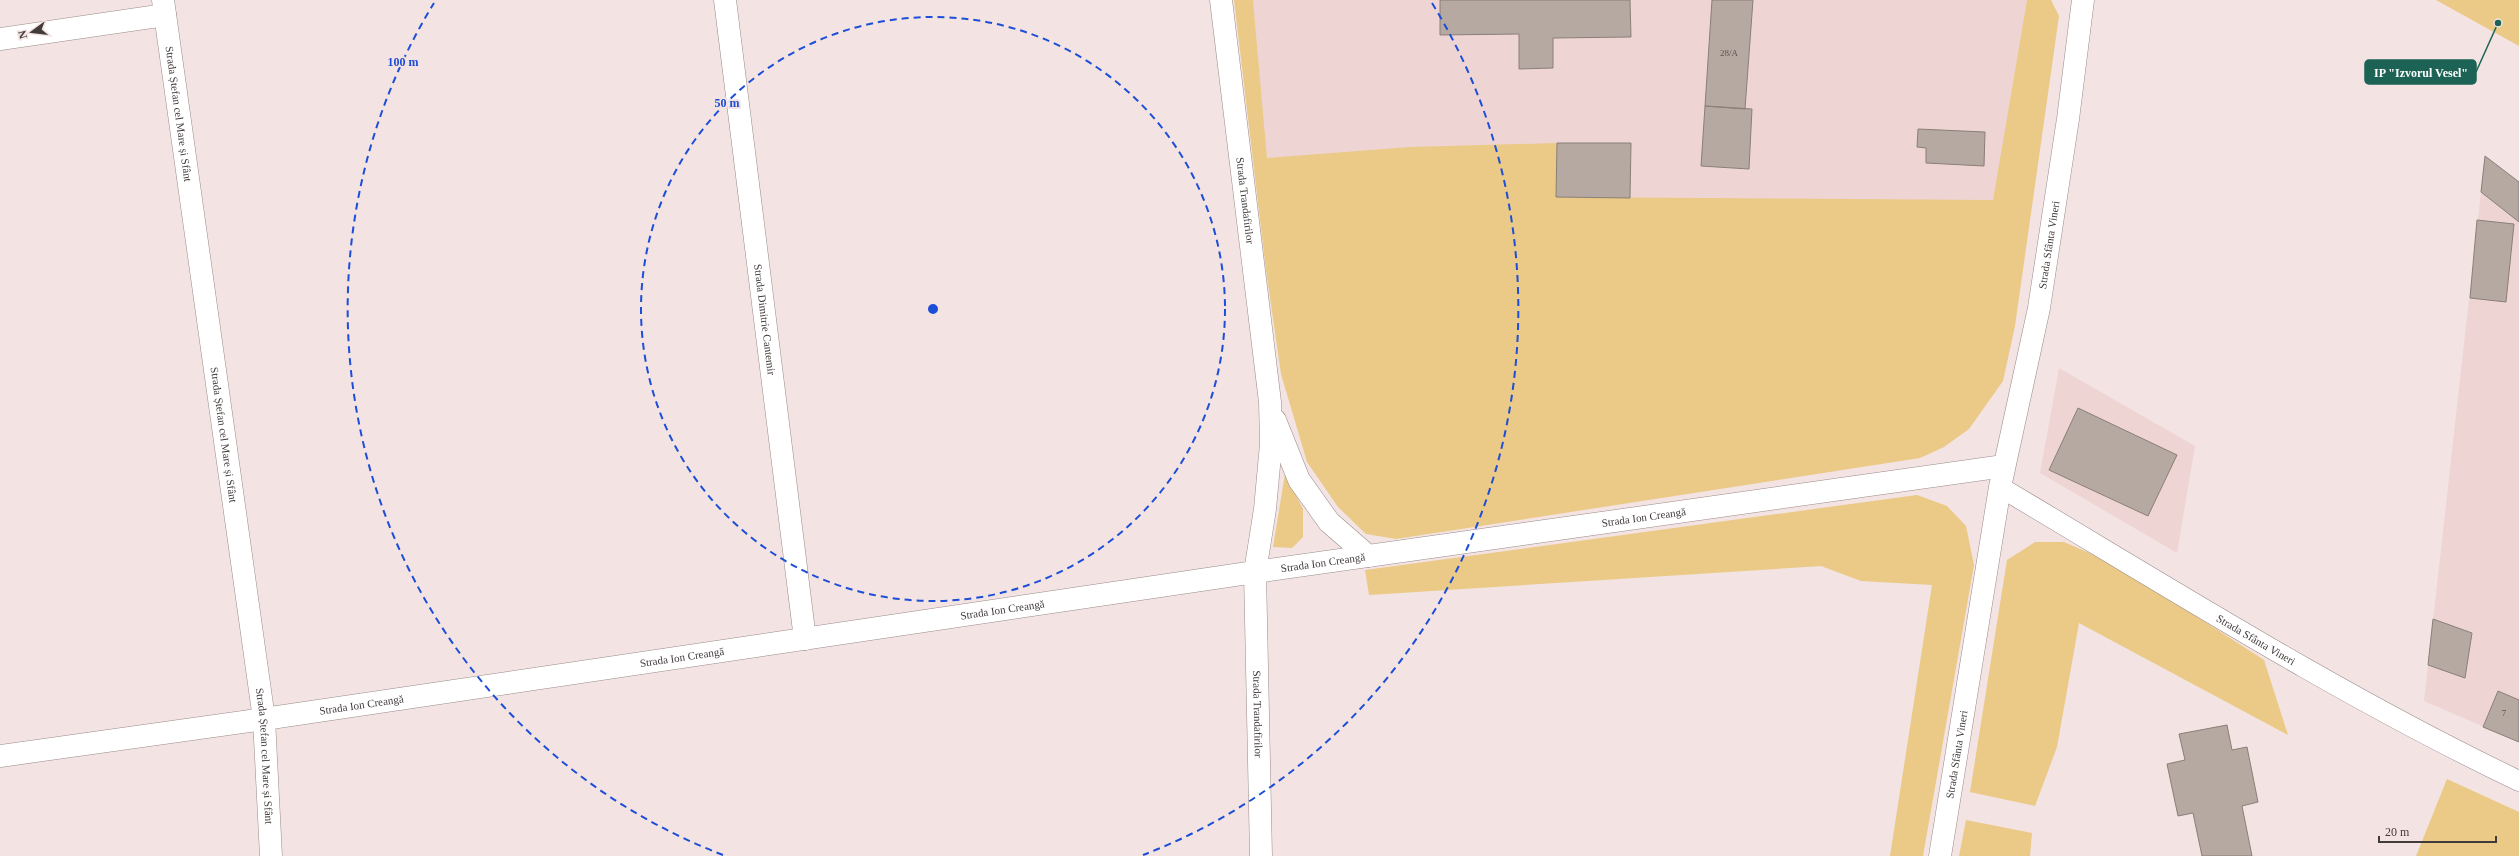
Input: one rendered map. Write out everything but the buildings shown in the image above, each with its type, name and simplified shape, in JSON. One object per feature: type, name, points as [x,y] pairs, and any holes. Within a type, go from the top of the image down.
[{"type":"street","name":"Strada Dimitrie Cantemir","points":[[725,0],[805,638]]},
{"type":"street","name":"Strada Trandafirilor","points":[[1221,0],[1270,402],[1270,444],[1266,495],[1255,572],[1261,856]]},
{"type":"street","name":"Strada Sfânta Vineri","points":[[1940,856],[2002,477],[2039,308],[2068,118],[2083,0]]},
{"type":"street","name":"Strada Ștefan cel Mare și Sfânt","points":[[0,39],[164,7],[264,719],[272,856]]},
{"type":"street","points":[[1270,402],[1279,432],[1299,480],[1329,522],[1368,556]]},
{"type":"street","name":"Strada Ion Creangă","points":[[0,756],[264,719],[1368,556],[2002,477]]},
{"type":"lane","name":"Strada Sfânta Vineri","points":[[2002,477],[2251,636],[2459,752],[2519,781]]},
{"type":"shaded area","points":[[1234,0],[1253,0],[1267,158],[1410,147],[1557,143],[1557,197],[1993,200],[2027,0],[2051,0],[2059,16],[2015,326],[2003,381],[1969,429],[1944,447],[1920,458],[1396,539],[1366,534],[1338,507],[1307,462],[1281,374],[1266,270]]},
{"type":"shaded area","points":[[1253,0],[2027,0],[1957,415],[1270,199]]},
{"type":"shaded area","points":[[2436,0],[2519,0],[2519,46]]},
{"type":"shaded area","points":[[2485,156],[2519,182],[2519,742],[2424,701]]},
{"type":"shaded area","points":[[2059,368],[2195,446],[2177,553],[2040,473]]},
{"type":"shaded area","points":[[1285,474],[1303,509],[1303,537],[1292,548],[1273,547]]},
{"type":"shaded area","points":[[1917,495],[1947,506],[1966,526],[1974,565],[1923,856],[1890,856],[1932,585],[1861,581],[1821,566],[1369,595],[1365,570]]},
{"type":"shaded area","points":[[2035,542],[2064,542],[2117,565],[2264,660],[2288,735],[2079,623],[2057,747],[2035,806],[1970,792],[2007,560]]},
{"type":"shaded area","points":[[2447,779],[2519,812],[2519,856],[2416,856]]},
{"type":"shaded area","points":[[1966,820],[2032,833],[2030,856],[1959,856]]},
{"type":"place","name":"IP \"Izvorul Vesel\"","points":[[2498,23]]}]
